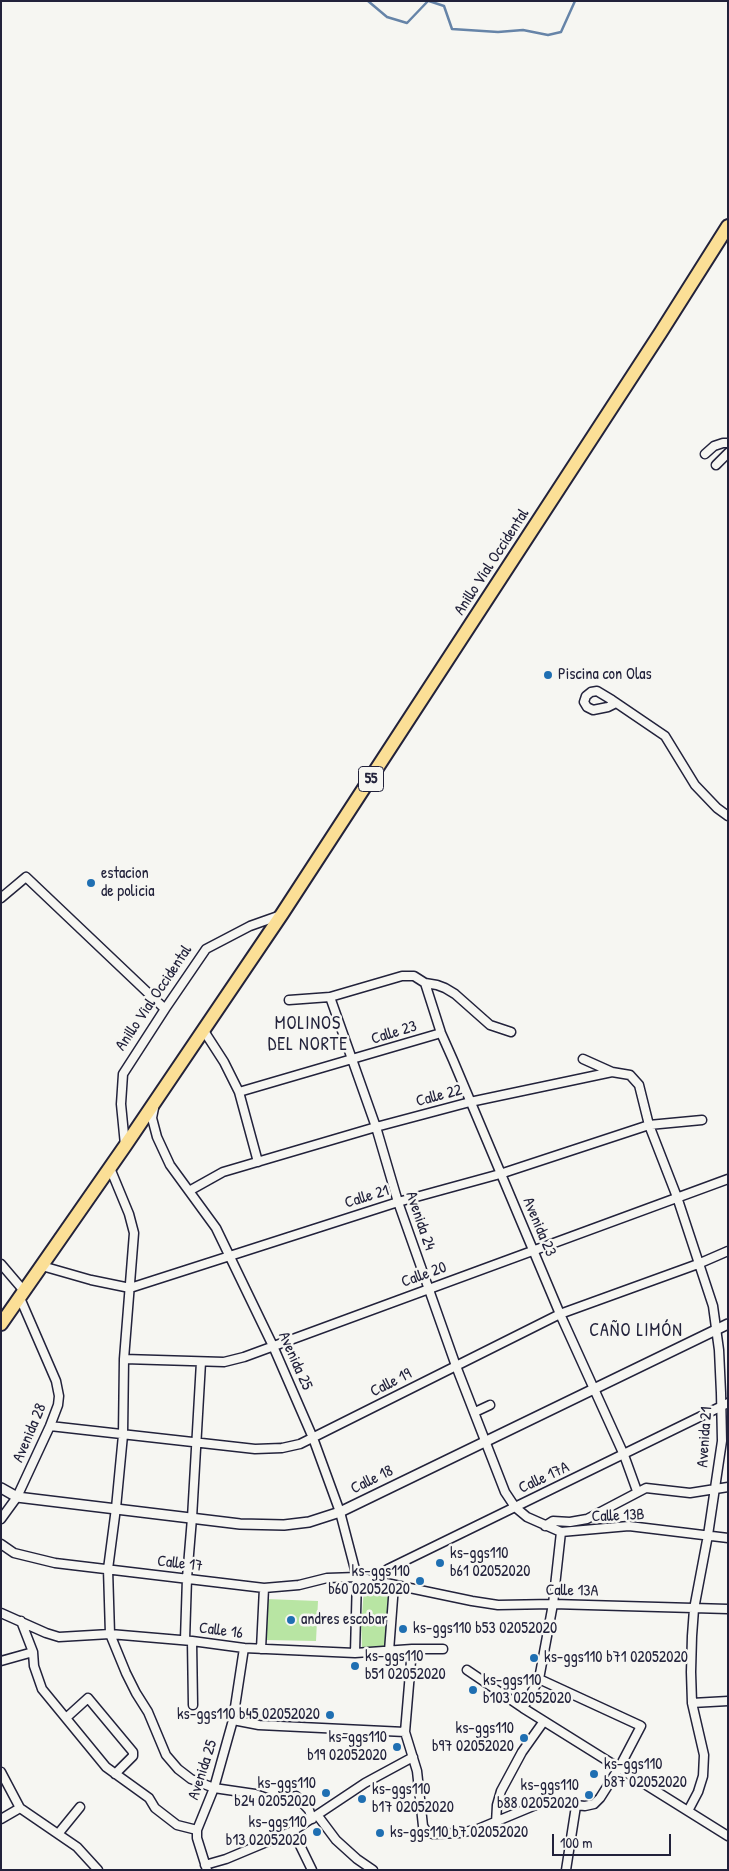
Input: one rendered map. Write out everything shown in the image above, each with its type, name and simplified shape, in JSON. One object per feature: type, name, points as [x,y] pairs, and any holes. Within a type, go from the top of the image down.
[{"type":"highway","name":"Anillo Vial Occidental","points":[[1,1324],[156,1102],[282,914],[728,226]]},
{"type":"street","points":[[705,454],[714,446],[728,443]]},
{"type":"street","points":[[716,465],[728,453]]},
{"type":"street","points":[[616,703],[665,736],[695,785],[717,808],[728,816]]},
{"type":"street","points":[[1,898],[26,877],[165,1009]]},
{"type":"street","name":"Anillo Vial Occidental","points":[[125,1146],[121,1104],[123,1074],[165,1009],[206,949],[250,926],[282,914]]},
{"type":"street","points":[[289,1000],[330,996],[402,976],[414,976],[425,983],[445,988],[455,994],[490,1025],[511,1032]]},
{"type":"street","name":"Avenida 23","points":[[425,983],[441,1033],[500,1174],[560,1314],[624,1455],[638,1492]]},
{"type":"street","name":"Avenida 24","points":[[330,996],[376,1127],[398,1202],[456,1366],[505,1492],[515,1507]]},
{"type":"street","points":[[204,1031],[224,1062],[239,1092],[258,1162]]},
{"type":"street","name":"Calle 23","points":[[239,1092],[441,1033]]},
{"type":"street","points":[[583,1059],[612,1072]]},
{"type":"street","name":"Calle 22","points":[[189,1191],[223,1172],[376,1127],[470,1102],[612,1072],[630,1075]]},
{"type":"street","name":"Avenida 21","points":[[630,1075],[639,1085],[650,1125],[677,1197],[713,1306],[725,1404],[715,1490],[694,1609],[691,1672],[692,1703],[704,1755],[703,1776],[698,1792],[688,1811]]},
{"type":"street","name":"Avenida 25","points":[[156,1102],[152,1118],[157,1137],[170,1165],[216,1228],[230,1254],[313,1438],[340,1512],[358,1577],[355,1653]]},
{"type":"street","name":"Calle 21","points":[[130,1288],[230,1254],[398,1202],[500,1174],[650,1125],[702,1120]]},
{"type":"street","points":[[110,1168],[129,1214],[134,1233],[124,1359],[123,1435],[108,1569],[110,1634],[129,1679],[148,1712],[166,1755],[178,1769],[192,1779],[214,1788],[255,1794],[276,1801],[296,1796],[336,1840],[356,1859],[373,1870]]},
{"type":"street","name":"Calle 20","points":[[124,1359],[224,1362],[244,1357],[728,1179]]},
{"type":"street","name":"Calle 19","points":[[50,1426],[255,1449],[282,1448],[300,1444],[560,1314],[698,1264],[728,1251]]},
{"type":"street","name":"Avenida 28","points":[[1,1264],[22,1295],[56,1381],[59,1396],[58,1405],[50,1426],[17,1497],[1,1519]]},
{"type":"street","points":[[42,1266],[91,1280],[130,1288]]},
{"type":"street","name":"Calle 18","points":[[1,1488],[17,1497],[240,1524],[284,1525],[309,1522],[340,1512],[728,1324]]},
{"type":"street","points":[[193,1705],[187,1578],[201,1362]]},
{"type":"street","name":"Calle 17A","points":[[373,1580],[388,1569],[725,1404]]},
{"type":"street","points":[[475,1412],[490,1405]]},
{"type":"street","points":[[545,1526],[553,1521],[570,1522],[587,1519],[646,1488],[690,1493],[728,1487]]},
{"type":"street","name":"Calle 13B","points":[[515,1507],[527,1517],[561,1532],[629,1526],[728,1538]]},
{"type":"street","points":[[522,1708],[539,1679],[553,1604],[561,1532]]},
{"type":"street","name":"Calle 17","points":[[1,1544],[14,1553],[55,1563],[264,1588],[299,1585],[327,1578],[358,1577]]},
{"type":"street","name":"Calle 13A","points":[[358,1577],[498,1605],[553,1604],[728,1609]]},
{"type":"street","points":[[389,1651],[394,1585]]},
{"type":"street","points":[[260,1649],[264,1588]]},
{"type":"street","name":"Calle 16","points":[[1,1612],[59,1637],[110,1634],[244,1648],[355,1653],[412,1649],[443,1650]]},
{"type":"street","points":[[21,1620],[33,1652],[34,1666],[42,1689],[106,1767],[149,1798],[155,1808],[177,1825],[197,1830],[197,1838],[206,1867],[293,1831],[365,1783],[413,1757]]},
{"type":"street","name":"Avenida 25","points":[[197,1830],[214,1788],[233,1720],[244,1648]]},
{"type":"street","points":[[412,1649],[405,1732],[417,1771],[424,1826],[426,1832],[433,1834],[460,1833],[496,1823],[543,1802],[585,1806],[594,1804],[600,1798],[619,1768],[641,1726],[539,1679]]},
{"type":"street","points":[[1,1661],[33,1652]]},
{"type":"street","points":[[468,1670],[522,1708],[728,1836]]},
{"type":"street","points":[[66,1718],[88,1698],[133,1752],[133,1756],[115,1774]]},
{"type":"street","points":[[692,1703],[728,1701]]},
{"type":"street","points":[[233,1720],[259,1725],[405,1732]]},
{"type":"street","points":[[496,1823],[497,1805],[501,1791],[522,1752],[544,1721]]},
{"type":"street","points":[[1,1772],[20,1808],[77,1847],[98,1870]]},
{"type":"street","points":[[566,1870],[576,1806]]},
{"type":"street","points":[[58,1834],[80,1807]]},
{"type":"street","points":[[1,1819],[20,1808]]},
{"type":"street","points":[[293,1831],[312,1870]]},
{"type":"green space","points":[[364,1588],[389,1590],[387,1617],[362,1615]]},
{"type":"green space","name":"andres escobar","points":[[266,1599],[318,1601],[316,1641],[265,1640]]},
{"type":"green space","points":[[361,1620],[387,1620],[387,1647],[362,1648]]},
{"type":"waterway","points":[[368,1],[387,17],[407,23],[428,1]]},
{"type":"waterway","points":[[429,1],[444,6],[452,29],[498,32],[523,30],[548,35],[561,32],[575,1]]},
{"type":"place","name":"Piscina con Olas","points":[[548,675]]},
{"type":"place","name":"estacion de policia","points":[[91,883]]},
{"type":"place","name":"ks-ggs110 b61 02052020","points":[[440,1563]]},
{"type":"place","name":"ks-ggs110 b60 02052020","points":[[420,1581]]},
{"type":"place","name":"andres escobar","points":[[291,1620]]},
{"type":"place","name":"ks-ggs110 b53 02052020","points":[[403,1629]]},
{"type":"place","name":"ks-ggs110 b71 02052020","points":[[534,1658]]},
{"type":"place","name":"ks-ggs110 b51 02052020","points":[[355,1666]]},
{"type":"place","name":"ks-ggs110 b103 02052020","points":[[473,1690]]},
{"type":"place","name":"ks-ggs110 b45 02052020","points":[[330,1715]]},
{"type":"place","name":"ks-ggs110 b97 02052020","points":[[524,1738]]},
{"type":"place","name":"ks-ggs110 b19 02052020","points":[[397,1747]]},
{"type":"place","name":"ks-ggs110 b87 02052020","points":[[594,1774]]},
{"type":"place","name":"ks-ggs110 b24 02052020","points":[[326,1793]]},
{"type":"place","name":"ks-ggs110 b88 02052020","points":[[589,1795]]},
{"type":"place","name":"ks-ggs110 b17 02052020","points":[[362,1799]]},
{"type":"place","name":"ks-ggs110 b13 02052020","points":[[317,1832]]},
{"type":"place","name":"ks-ggs110 b7 02052020","points":[[380,1833]]},
{"type":"district","name":"MOLINOS DEL NORTE","points":[[308,1034]]},
{"type":"district","name":"CAÑO LIMÓN","points":[[636,1331]]}]
